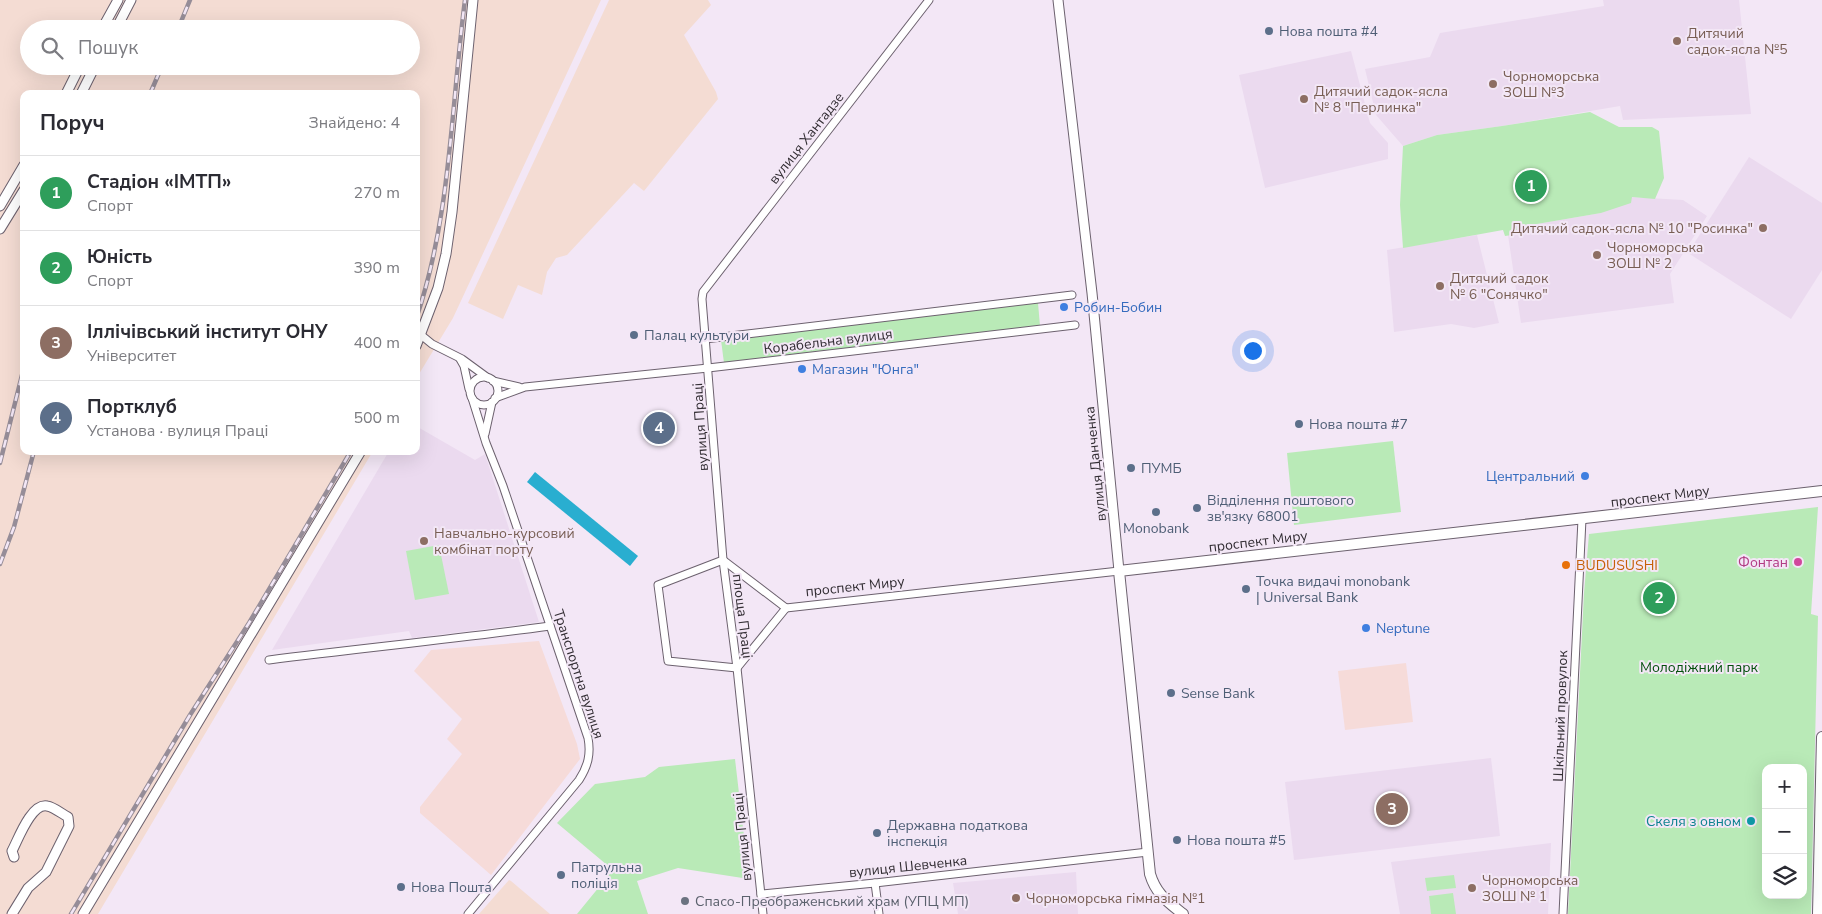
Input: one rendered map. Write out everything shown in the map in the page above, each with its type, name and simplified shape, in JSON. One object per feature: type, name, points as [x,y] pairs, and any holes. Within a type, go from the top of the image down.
[{"type":"main road","name":"проспект Миру","points":[[1119,571],[1822,491]]},
{"type":"main road","name":"вулиця Данченка","points":[[1119,571],[1150,874],[1154,886],[1160,895],[1183,914]]},
{"type":"main road","points":[[1818,914],[1822,738]]},
{"type":"street","points":[[107,20],[118,0]]},
{"type":"street","points":[[121,20],[131,0]]},
{"type":"street","points":[[420,331],[438,288],[446,254],[452,212],[473,0]]},
{"type":"street","name":"вулиця Хантадзе","points":[[703,292],[929,0]]},
{"type":"street","name":"вулиця Данченка","points":[[1058,0],[1092,293],[1119,571]]},
{"type":"street","points":[[68,90],[76,75]]},
{"type":"street","points":[[83,90],[90,75]]},
{"type":"street","points":[[0,206],[20,172]]},
{"type":"street","points":[[0,229],[20,196]]},
{"type":"street","name":"вулиця Праці","points":[[703,292],[702,299],[723,560]]},
{"type":"street","name":"Корабельна вулиця","points":[[706,339],[1072,296]]},
{"type":"street","name":"Корабельна вулиця","points":[[525,387],[1075,326]]},
{"type":"street","points":[[420,334],[432,344],[456,356],[491,380],[497,389],[494,400]]},
{"type":"street","name":"Транспортна вулиця","points":[[456,356],[464,366],[471,396],[485,439],[503,486],[588,738],[590,749],[589,760],[579,780],[468,914]]},
{"type":"street","points":[[479,378],[525,387],[482,405],[478,404],[471,396],[470,388],[475,380],[479,378]]},
{"type":"street","name":"Транспортна вулиця","points":[[485,439],[485,430],[494,400]]},
{"type":"street","points":[[83,914],[359,455]]},
{"type":"street","name":"Шкільний провулок","points":[[1564,914],[1582,519]]},
{"type":"street","points":[[723,560],[658,585],[659,594],[668,661],[737,668]]},
{"type":"street","name":"площа Праці","points":[[723,560],[786,608],[737,668]]},
{"type":"street","name":"площа Праці","points":[[723,560],[737,668]]},
{"type":"street","name":"проспект Миру","points":[[786,608],[1119,571]]},
{"type":"street","points":[[268,660],[440,641],[550,626]]},
{"type":"street","name":"вулиця Праці","points":[[737,668],[763,914]]},
{"type":"street","points":[[12,914],[28,888],[46,872],[69,826],[68,817],[47,806],[38,807],[31,814],[12,851],[14,857]]},
{"type":"street","name":"вулиця Шевченка","points":[[761,894],[1148,852]]},
{"type":"street","points":[[875,883],[878,914]]},
{"type":"shaded area","points":[[0,0],[601,0],[453,318],[420,372],[420,90],[20,90],[20,455],[371,455],[98,914],[0,914]]},
{"type":"shaded area","points":[[609,0],[708,0],[711,5],[684,35],[716,92],[718,99],[644,191],[634,183],[567,255],[556,258],[547,272],[542,295],[518,285],[503,319],[468,303]]},
{"type":"shaded area","points":[[1603,0],[1739,0],[1751,114],[1623,120],[1620,106],[1437,135],[1403,146],[1376,115],[1365,69],[1430,57],[1440,33],[1604,6]]},
{"type":"shaded area","name":"Дитячий садок-ясла № 8 \"Перлинка\"","points":[[1351,51],[1370,123],[1388,143],[1388,159],[1265,188],[1239,75]]},
{"type":"shaded area","name":"Дитячий садок-ясла № 10 \"Росинка\"","points":[[1749,157],[1822,203],[1822,270],[1791,319],[1688,253]]},
{"type":"shaded area","name":"Чорноморська ЗОШ № 2","points":[[1631,197],[1683,200],[1707,216],[1670,274],[1674,303],[1521,323],[1508,235],[1531,232],[1531,225],[1601,213]]},
{"type":"shaded area","name":"Дитячий садок № 6 \"Сонячко\"","points":[[1477,235],[1499,323],[1474,328],[1451,324],[1394,332],[1387,250]]},
{"type":"shaded area","name":"Навчально-курсовий комбінат порту","points":[[420,428],[475,460],[485,454],[539,622],[412,638],[409,631],[272,650],[387,455],[420,455]]},
{"type":"shaded area","points":[[539,641],[577,744],[580,759],[491,875],[420,813],[420,807],[462,754],[447,739],[462,719],[414,671],[431,650]]},
{"type":"shaded area","points":[[1406,663],[1413,722],[1345,730],[1338,671]]},
{"type":"shaded area","points":[[1491,758],[1500,836],[1294,860],[1285,782]]},
{"type":"shaded area","name":"Чорноморська ЗОШ № 1","points":[[1551,843],[1548,914],[1400,914],[1391,862]]},
{"type":"shaded area","name":"Чорноморська гімназія №1","points":[[1076,872],[1078,914],[958,914],[953,883]]},
{"type":"shaded area","points":[[509,880],[511,881],[550,914],[479,914]]},
{"type":"green space","points":[[1590,112],[1619,127],[1652,127],[1659,131],[1664,178],[1655,199],[1632,197],[1631,203],[1601,213],[1531,225],[1532,232],[1505,236],[1503,230],[1403,248],[1400,205],[1403,146],[1437,135]]},
{"type":"green space","points":[[1038,303],[1040,326],[724,363],[721,340]]},
{"type":"green space","points":[[1393,441],[1401,512],[1294,525],[1287,453]]},
{"type":"green space","name":"Молодіжний парк","points":[[1818,507],[1811,614],[1818,616],[1811,914],[1568,914],[1584,593],[1589,534]]},
{"type":"green space","points":[[439,545],[449,594],[415,600],[406,551]]},
{"type":"green space","points":[[735,759],[749,879],[678,868],[637,881],[648,914],[577,914],[613,870],[557,823],[595,784],[645,777],[659,767]]},
{"type":"green space","points":[[1454,875],[1456,888],[1427,891],[1425,878]]},
{"type":"green space","points":[[1453,893],[1456,914],[1431,914],[1429,896]]},
{"type":"water","points":[[535,472],[638,556],[630,566],[527,482]]},
{"type":"railway","points":[[182,20],[190,0]]},
{"type":"railway","points":[[420,306],[428,280],[443,201],[465,0]]},
{"type":"railway","points":[[152,90],[158,75]]},
{"type":"railway","points":[[0,463],[20,383]]},
{"type":"railway","points":[[0,564],[14,527],[33,455]]},
{"type":"railway","points":[[71,914],[190,715],[249,623],[349,455]]},
{"type":"place","name":"Нова пошта #4","points":[[1269,31]]},
{"type":"place","name":"Дитячий садок-ясла №5","points":[[1677,41]]},
{"type":"place","name":"Чорноморська ЗОШ №3","points":[[1493,84]]},
{"type":"place","name":"Дитячий садок-ясла № 8 \"Перлинка\"","points":[[1304,99]]},
{"type":"place","name":"Стадіон «ІМТП»","points":[[1531,186]]},
{"type":"place","name":"Дитячий садок-ясла № 10 \"Росинка\"","points":[[1763,228]]},
{"type":"place","name":"Чорноморська ЗОШ № 2","points":[[1597,255]]},
{"type":"place","name":"Дитячий садок № 6 \"Сонячко\"","points":[[1440,286]]},
{"type":"place","name":"Робин-Бобин","points":[[1064,307]]},
{"type":"place","name":"Палац культури","points":[[634,335]]},
{"type":"place","name":"Магазин \"Юнга\"","points":[[802,369]]},
{"type":"place","name":"Нова пошта #7","points":[[1299,424]]},
{"type":"place","name":"Портклуб","points":[[659,428]]},
{"type":"place","name":"ПУМБ","points":[[1131,468]]},
{"type":"place","name":"Центральний","points":[[1585,476]]},
{"type":"place","name":"Відділення поштового зв'язку 68001","points":[[1197,508]]},
{"type":"place","name":"Monobank","points":[[1156,512]]},
{"type":"place","name":"Навчально-курсовий комбінат порту","points":[[424,541]]},
{"type":"place","name":"Фонтан","points":[[1798,562]]},
{"type":"place","name":"BUDUSUSHI","points":[[1566,565]]},
{"type":"place","name":"Точка видачі monobank | Universal Bank","points":[[1246,589]]},
{"type":"place","name":"Юність","points":[[1659,598]]},
{"type":"place","name":"Neptune","points":[[1366,628]]},
{"type":"place","name":"Sense Bank","points":[[1171,693]]},
{"type":"place","name":"Іллічівський інститут ОНУ","points":[[1392,809]]},
{"type":"place","name":"Скеля з овном","points":[[1751,821]]},
{"type":"place","name":"Державна податкова інспекція","points":[[877,833]]},
{"type":"place","name":"Нова пошта #5","points":[[1177,840]]},
{"type":"place","name":"Патрульна поліція","points":[[561,875]]},
{"type":"place","name":"Нова Пошта","points":[[401,887]]},
{"type":"place","name":"Чорноморська ЗОШ № 1","points":[[1472,888]]},
{"type":"place","name":"Чорноморська гімназія №1","points":[[1016,898]]},
{"type":"place","name":"Спасо-Преображенський храм (УПЦ МП)","points":[[685,901]]}]
